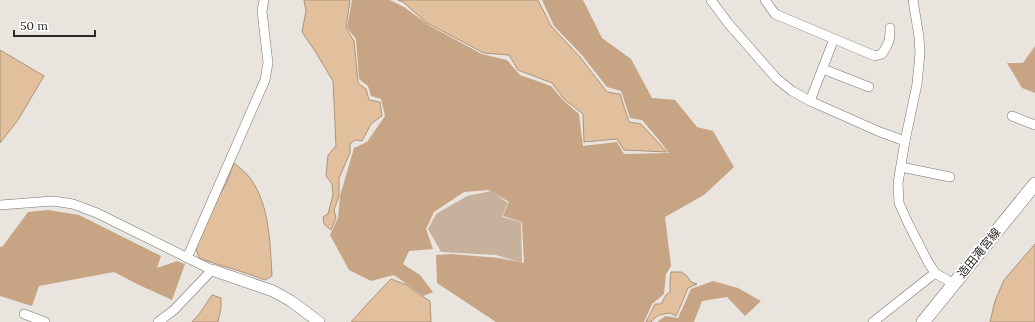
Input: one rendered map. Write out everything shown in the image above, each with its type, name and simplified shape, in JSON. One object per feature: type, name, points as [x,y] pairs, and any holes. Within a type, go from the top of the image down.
[{"type":"main road","name":"造田滝宮線","points":[[923,322],[1035,184]]},
{"type":"street","points":[[187,258],[265,80],[268,63],[262,11],[264,0]]},
{"type":"street","points":[[711,0],[728,23],[777,79],[792,91],[810,101],[880,132],[905,141]]},
{"type":"street","points":[[765,0],[776,14],[875,56],[882,54],[886,48],[890,39],[890,28]]},
{"type":"street","points":[[913,0],[920,37],[920,53],[917,84],[898,183],[899,203],[928,262],[936,273],[954,284]]},
{"type":"street","points":[[810,101],[832,44]]},
{"type":"street","points":[[823,69],[869,87]]},
{"type":"street","points":[[1012,116],[1035,125]]},
{"type":"street","points":[[901,167],[950,177]]},
{"type":"street","points":[[0,205],[53,201],[73,204],[97,213],[212,270],[273,292],[291,301],[319,322]]},
{"type":"street","points":[[158,322],[174,310],[212,270]]},
{"type":"street","points":[[873,322],[936,273]]},
{"type":"street","points":[[24,314],[45,322]]},
{"type":"shaded area","points":[[304,0],[350,0],[346,28],[354,41],[358,83],[366,89],[369,100],[380,102],[382,116],[371,124],[362,141],[355,140],[350,144],[350,153],[339,178],[339,196],[334,210],[336,218],[331,230],[324,224],[323,217],[328,214],[333,195],[332,184],[326,176],[328,155],[336,146],[333,81],[302,32],[306,11]]},
{"type":"shaded area","points":[[352,0],[390,0],[404,7],[430,26],[482,54],[507,60],[520,75],[551,86],[563,100],[579,114],[583,146],[617,142],[624,154],[669,153],[642,120],[630,118],[621,91],[607,87],[581,54],[554,26],[542,0],[583,0],[602,38],[631,59],[652,98],[675,100],[697,127],[713,131],[734,167],[704,195],[665,217],[671,266],[666,274],[664,294],[652,304],[644,322],[496,322],[437,283],[436,255],[452,254],[499,258],[524,263],[522,222],[503,216],[509,202],[489,190],[464,192],[434,212],[426,229],[433,249],[409,251],[403,264],[420,275],[433,292],[423,296],[394,275],[371,281],[349,270],[330,235],[338,218],[340,196],[354,148],[367,142],[385,116],[381,99],[371,96],[368,86],[359,79],[356,39],[347,28]]},
{"type":"shaded area","points":[[398,0],[538,0],[551,26],[580,57],[607,92],[620,94],[629,122],[641,124],[667,152],[624,150],[617,139],[584,142],[583,114],[564,99],[552,83],[518,70],[509,55],[484,53],[427,23],[403,2]]},
{"type":"shaded area","points":[[1035,46],[1035,93],[1022,88],[1007,63],[1023,63]]},
{"type":"shaded area","points":[[0,50],[44,76],[18,120],[0,143]]},
{"type":"shaded area","points":[[234,163],[250,178],[262,200],[268,225],[272,276],[265,280],[199,258],[196,248],[216,201],[226,184]]},
{"type":"shaded area","points":[[491,191],[508,203],[502,217],[521,222],[522,263],[496,255],[441,252],[428,229],[436,214],[467,196]]},
{"type":"shaded area","points":[[48,210],[79,215],[161,256],[157,268],[177,261],[185,264],[172,300],[114,272],[39,286],[32,306],[0,296],[0,247],[3,246],[28,212]]},
{"type":"shaded area","points":[[1035,244],[1035,322],[990,322],[995,301],[1004,280]]},
{"type":"shaded area","points":[[671,272],[681,272],[686,275],[691,282],[697,284],[688,288],[676,316],[670,313],[664,314],[657,316],[651,322],[646,322],[655,304],[661,304],[666,295],[670,292]]},
{"type":"shaded area","points":[[391,279],[407,285],[430,301],[431,322],[351,322],[371,300]]},
{"type":"shaded area","points":[[713,281],[738,288],[761,301],[745,316],[727,297],[702,301],[694,322],[657,322],[665,316],[678,318],[691,289]]},
{"type":"shaded area","points":[[212,295],[221,298],[221,308],[218,322],[192,322],[200,313]]}]
